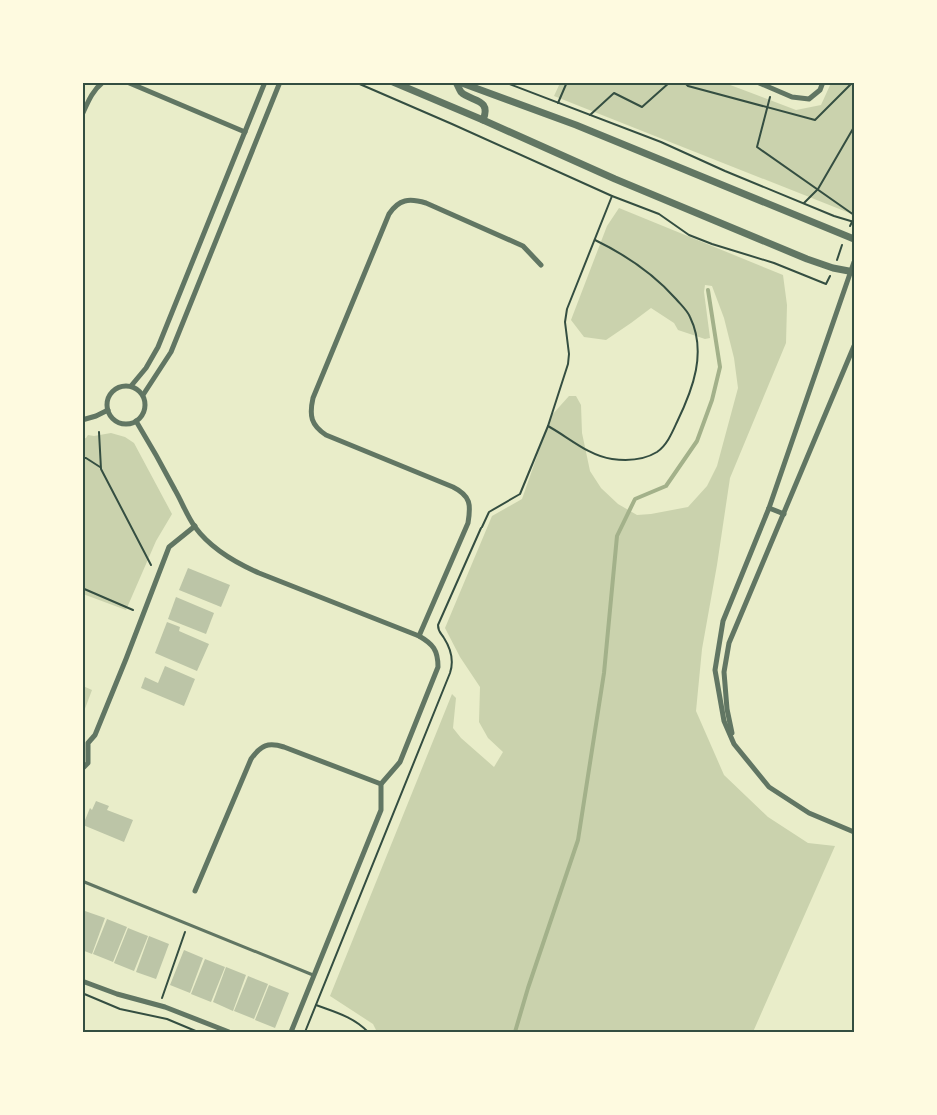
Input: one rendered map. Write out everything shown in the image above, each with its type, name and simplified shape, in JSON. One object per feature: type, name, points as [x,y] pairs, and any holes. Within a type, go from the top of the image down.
[{"type":"street","points":[[82,115],[90,96],[103,82]]},
{"type":"street","points":[[128,82],[245,132]]},
{"type":"street","points":[[131,386],[146,368],[158,347],[265,82]]},
{"type":"street","points":[[143,395],[171,352],[280,82]]},
{"type":"street","points":[[393,82],[796,255],[833,268],[853,271]]},
{"type":"street","points":[[458,82],[461,92],[485,107],[486,113],[483,120]]},
{"type":"street","points":[[458,82],[576,125],[855,239]]},
{"type":"street","points":[[757,82],[792,97],[809,99],[820,90],[823,82]]},
{"type":"street","points":[[419,636],[468,523],[470,508],[467,498],[461,491],[326,435],[317,429],[313,421],[310,411],[313,398],[389,214],[395,206],[414,199],[426,202],[523,246],[541,265]]},
{"type":"street","points":[[855,262],[769,508],[723,621],[715,670],[724,721],[734,744],[769,787],[809,813],[855,832]]},
{"type":"street","points":[[734,744],[727,709],[724,672],[729,643],[855,346]]},
{"type":"street","points":[[131,386],[143,395],[145,408],[136,421],[123,424],[112,418],[108,410],[108,397],[118,387],[131,386]]},
{"type":"street","points":[[82,420],[108,410]]},
{"type":"street","points":[[136,421],[195,526],[204,537],[239,564],[419,636],[429,642],[438,658],[438,667],[400,762],[381,784],[381,810],[291,1032]]},
{"type":"street","points":[[769,508],[784,514]]},
{"type":"street","points":[[82,769],[87,763],[88,743],[100,724],[169,547],[195,526]]},
{"type":"street","points":[[195,891],[251,759],[257,750],[274,744],[381,784]]},
{"type":"street","points":[[82,981],[229,1032]]},
{"type":"lane","points":[[82,882],[314,976]]},
{"type":"path","points":[[504,82],[661,142],[834,216],[855,222]]},
{"type":"path","points":[[558,103],[567,82]]},
{"type":"path","points":[[590,115],[614,93],[642,107],[670,82]]},
{"type":"path","points":[[684,82],[688,86],[815,120],[853,82]]},
{"type":"path","points":[[772,89],[757,147],[855,215]]},
{"type":"path","points":[[804,203],[818,189],[855,127]]},
{"type":"path","points":[[305,1032],[453,666],[451,651],[439,632],[438,625],[489,512],[520,494],[548,426],[568,364],[565,322],[567,309],[612,196]]},
{"type":"path","points":[[548,426],[596,455],[613,459],[644,458],[658,451],[669,440],[691,391],[698,364],[698,344],[688,314],[663,285],[637,264],[595,240]]},
{"type":"path","points":[[99,432],[100,467],[151,565]]},
{"type":"path","points":[[82,458],[100,467]]},
{"type":"path","points":[[468,523],[481,528]]},
{"type":"path","points":[[82,588],[133,610]]},
{"type":"path","points":[[159,1006],[188,925]]},
{"type":"path","points":[[82,993],[120,1009],[167,1019],[198,1032]]},
{"type":"path","points":[[316,1005],[346,1016],[368,1032]]},
{"type":"green space","points":[[560,83],[725,83],[796,110],[821,105],[831,83],[854,83],[854,209],[852,214],[554,96]]},
{"type":"green space","points":[[619,208],[783,275],[787,305],[786,343],[730,478],[702,649],[696,711],[724,775],[768,817],[808,843],[835,846],[753,1032],[377,1032],[373,1024],[330,996],[452,694],[456,698],[453,728],[461,738],[494,767],[503,752],[488,738],[479,722],[480,687],[460,657],[445,628],[492,516],[522,499],[551,416],[569,396],[576,396],[581,405],[582,433],[590,471],[601,488],[618,504],[637,515],[688,507],[707,486],[717,466],[738,388],[734,358],[724,318],[712,286],[705,285],[704,292],[710,338],[705,339],[678,330],[674,323],[651,308],[606,340],[584,337],[571,320],[607,226]]},
{"type":"green space","points":[[111,433],[125,437],[134,443],[172,514],[156,541],[126,610],[83,594],[82,439],[88,435]]},
{"type":"green space","points":[[82,686],[92,690],[83,714]]},
{"type":"building","points":[[188,568],[230,585],[221,607],[179,590]]},
{"type":"building","points":[[176,597],[214,613],[206,634],[168,619]]},
{"type":"building","points":[[167,622],[180,627],[179,631],[209,644],[197,671],[155,653]]},
{"type":"building","points":[[165,666],[195,679],[184,706],[141,688],[145,677],[158,683]]},
{"type":"building","points":[[96,801],[109,806],[107,810],[133,820],[124,842],[83,825],[90,808],[92,810]]},
{"type":"building","points":[[85,911],[105,918],[92,954],[82,950],[82,918]]},
{"type":"building","points":[[107,919],[127,927],[113,962],[93,954]]},
{"type":"building","points":[[128,928],[148,936],[134,971],[114,963]]},
{"type":"building","points":[[149,936],[169,944],[156,979],[136,972]]},
{"type":"building","points":[[184,950],[203,958],[190,993],[170,985]]},
{"type":"building","points":[[205,959],[225,967],[211,1002],[191,994]]},
{"type":"building","points":[[226,967],[246,975],[233,1011],[213,1002]]},
{"type":"building","points":[[248,976],[268,984],[254,1019],[234,1011]]},
{"type":"building","points":[[269,985],[289,993],[275,1028],[255,1020]]},
{"type":"waterway","points":[[515,1032],[578,840],[604,673],[617,536],[635,499],[666,486],[697,441],[712,400],[720,367],[708,290]]}]
